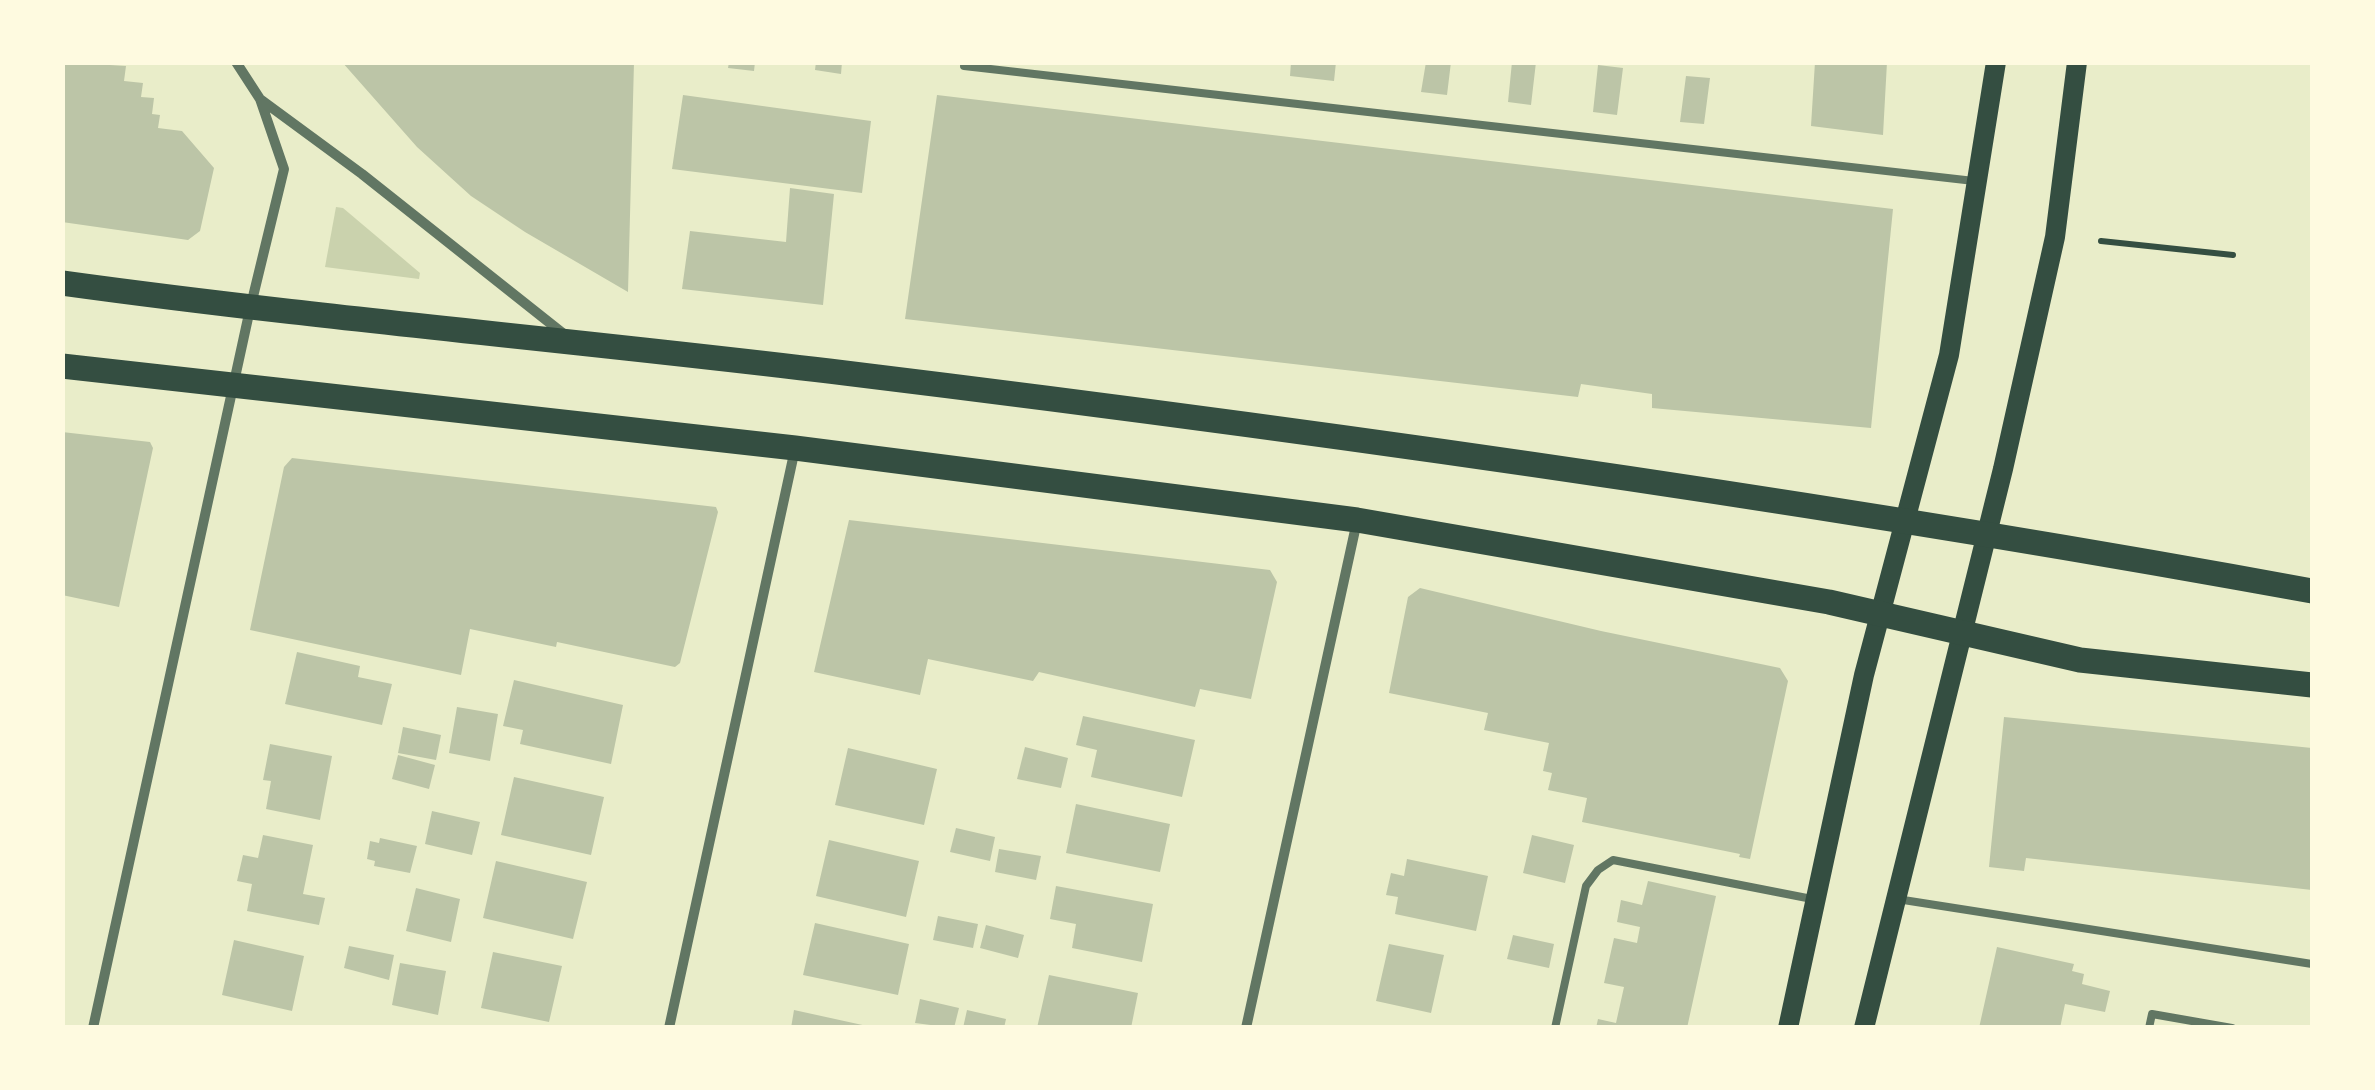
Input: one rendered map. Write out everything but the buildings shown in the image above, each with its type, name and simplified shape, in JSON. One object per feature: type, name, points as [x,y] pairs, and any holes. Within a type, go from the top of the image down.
[{"type":"main road","points":[[1788,1028],[1880,614],[1949,355],[1996,62]]},
{"type":"main road","points":[[1864,1028],[1987,534],[2055,236],[2077,62]]},
{"type":"main road","points":[[62,283],[250,309],[573,342],[1387,443],[1987,534],[2312,591]]},
{"type":"main road","points":[[62,366],[795,448],[1357,520],[1809,598],[2080,660],[2312,685]]},
{"type":"street","points":[[92,1028],[284,169],[260,98],[236,62]]},
{"type":"street","points":[[260,98],[573,342]]},
{"type":"street","points":[[669,1028],[795,448]]},
{"type":"street","points":[[1246,1028],[1357,520]]},
{"type":"lane","points":[[964,66],[1978,182]]},
{"type":"lane","points":[[1556,1028],[1586,886],[1598,870],[1614,860],[1814,900]]},
{"type":"lane","points":[[1896,899],[2312,964]]},
{"type":"lane","points":[[2149,1028],[2152,1014],[2232,1028]]},
{"type":"path","points":[[2102,241],[2233,255]]},
{"type":"green space","points":[[336,207],[343,208],[420,273],[419,279],[325,267]]}]
